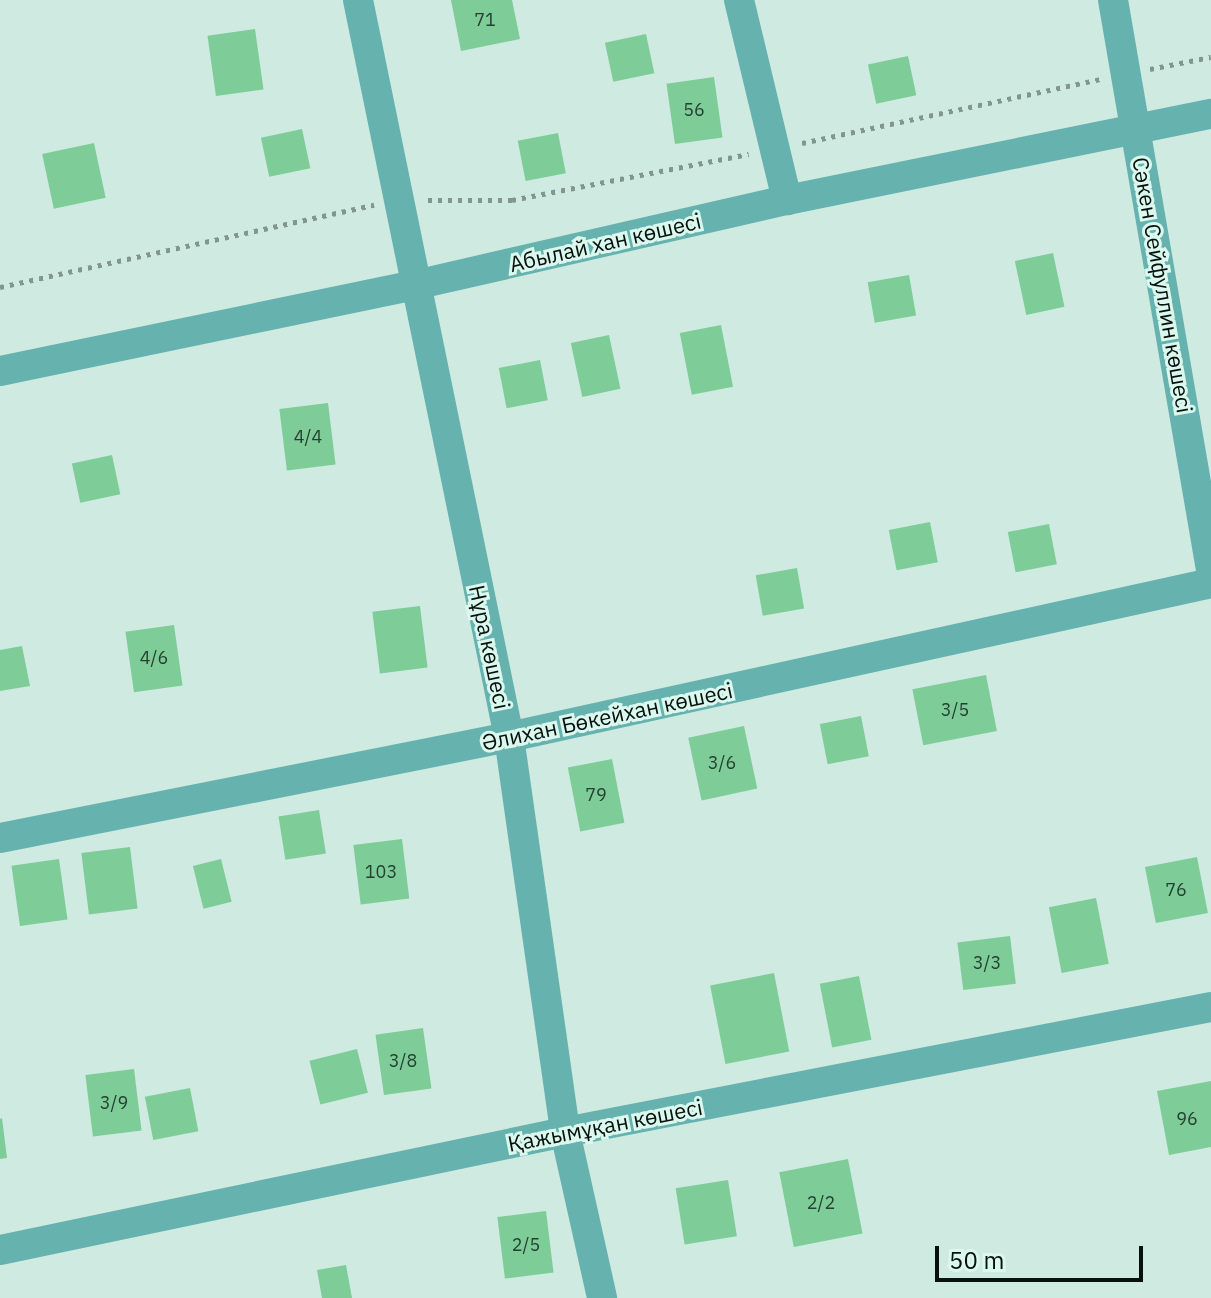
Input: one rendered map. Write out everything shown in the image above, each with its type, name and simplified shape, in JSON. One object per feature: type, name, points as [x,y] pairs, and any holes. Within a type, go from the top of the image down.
[{"type":"street","name":"Нұра көшесі","points":[[358,0],[509,737],[565,1132],[602,1298]]},
{"type":"street","points":[[739,0],[787,200]]},
{"type":"street","name":"Сәкен Сейфуллин көшесі","points":[[1113,0],[1211,570]]},
{"type":"street","name":"Абылай хан көшесі","points":[[0,371],[415,285],[787,200],[1211,114]]},
{"type":"street","name":"Әлихан Бөкейхан көшесі","points":[[0,838],[509,737],[1211,583]]},
{"type":"street","name":"Қажымұқан көшесі","points":[[0,1250],[565,1132],[1211,1007]]},
{"type":"path","points":[[0,287],[398,199],[512,200],[775,149],[1211,57]]},
{"type":"building","points":[[451,0],[512,0],[520,39],[461,51]]},
{"type":"building","points":[[255,29],[263,89],[216,96],[207,36]]},
{"type":"building","points":[[646,34],[654,73],[613,82],[605,43]]},
{"type":"building","points":[[908,56],[916,95],[876,104],[868,65]]},
{"type":"building","points":[[714,77],[722,137],[675,144],[666,84]]},
{"type":"building","points":[[302,129],[310,168],[269,177],[261,138]]},
{"type":"building","points":[[558,133],[566,173],[526,181],[518,141]]},
{"type":"building","points":[[94,143],[106,198],[54,209],[42,154]]},
{"type":"building","points":[[1053,253],[1064,307],[1026,315],[1015,261]]},
{"type":"building","points":[[909,275],[916,315],[875,323],[868,282]]},
{"type":"building","points":[[721,325],[733,387],[692,395],[680,333]]},
{"type":"building","points":[[609,335],[620,389],[582,397],[571,343]]},
{"type":"building","points":[[540,360],[548,400],[507,408],[499,368]]},
{"type":"building","points":[[328,403],[336,465],[287,471],[279,409]]},
{"type":"building","points":[[112,455],[120,494],[80,503],[72,464]]},
{"type":"building","points":[[930,522],[938,562],[897,570],[889,530]]},
{"type":"building","points":[[1049,524],[1057,564],[1016,572],[1008,532]]},
{"type":"building","points":[[797,568],[804,608],[763,616],[756,575]]},
{"type":"building","points":[[420,606],[428,668],[380,673],[372,612]]},
{"type":"building","points":[[174,625],[182,685],[134,692],[125,632]]},
{"type":"building","points":[[22,646],[30,686],[0,691],[0,650]]},
{"type":"building","points":[[986,675],[997,731],[923,745],[912,689]]},
{"type":"building","points":[[861,716],[869,756],[828,764],[820,724]]},
{"type":"building","points":[[744,726],[757,789],[702,800],[688,738]]},
{"type":"building","points":[[612,759],[624,823],[580,831],[568,768]]},
{"type":"building","points":[[319,810],[326,853],[285,860],[279,816]]},
{"type":"building","points":[[402,839],[409,899],[361,905],[353,845]]},
{"type":"building","points":[[130,847],[138,909],[89,915],[81,853]]},
{"type":"building","points":[[1197,857],[1208,913],[1156,923],[1145,867]]},
{"type":"building","points":[[59,859],[67,919],[20,926],[11,866]]},
{"type":"building","points":[[221,859],[232,902],[204,909],[193,866]]},
{"type":"building","points":[[1096,898],[1109,964],[1062,973],[1049,907]]},
{"type":"building","points":[[1010,936],[1016,984],[963,990],[957,942]]},
{"type":"building","points":[[774,973],[789,1052],[725,1064],[710,985]]},
{"type":"building","points":[[859,976],[871,1040],[832,1047],[820,984]]},
{"type":"building","points":[[423,1028],[431,1088],[384,1095],[375,1035]]},
{"type":"building","points":[[357,1049],[368,1093],[320,1105],[309,1061]]},
{"type":"building","points":[[134,1069],[142,1131],[93,1137],[85,1075]]},
{"type":"building","points":[[1211,1081],[1211,1147],[1169,1155],[1157,1091]]},
{"type":"building","points":[[190,1088],[198,1131],[153,1140],[145,1097]]},
{"type":"building","points":[[0,1119],[7,1158],[0,1159]]},
{"type":"building","points":[[848,1159],[863,1234],[794,1247],[779,1172]]},
{"type":"building","points":[[728,1180],[737,1236],[685,1245],[676,1188]]},
{"type":"building","points":[[546,1211],[554,1273],[505,1279],[497,1217]]},
{"type":"building","points":[[346,1265],[352,1298],[322,1298],[317,1270]]}]
